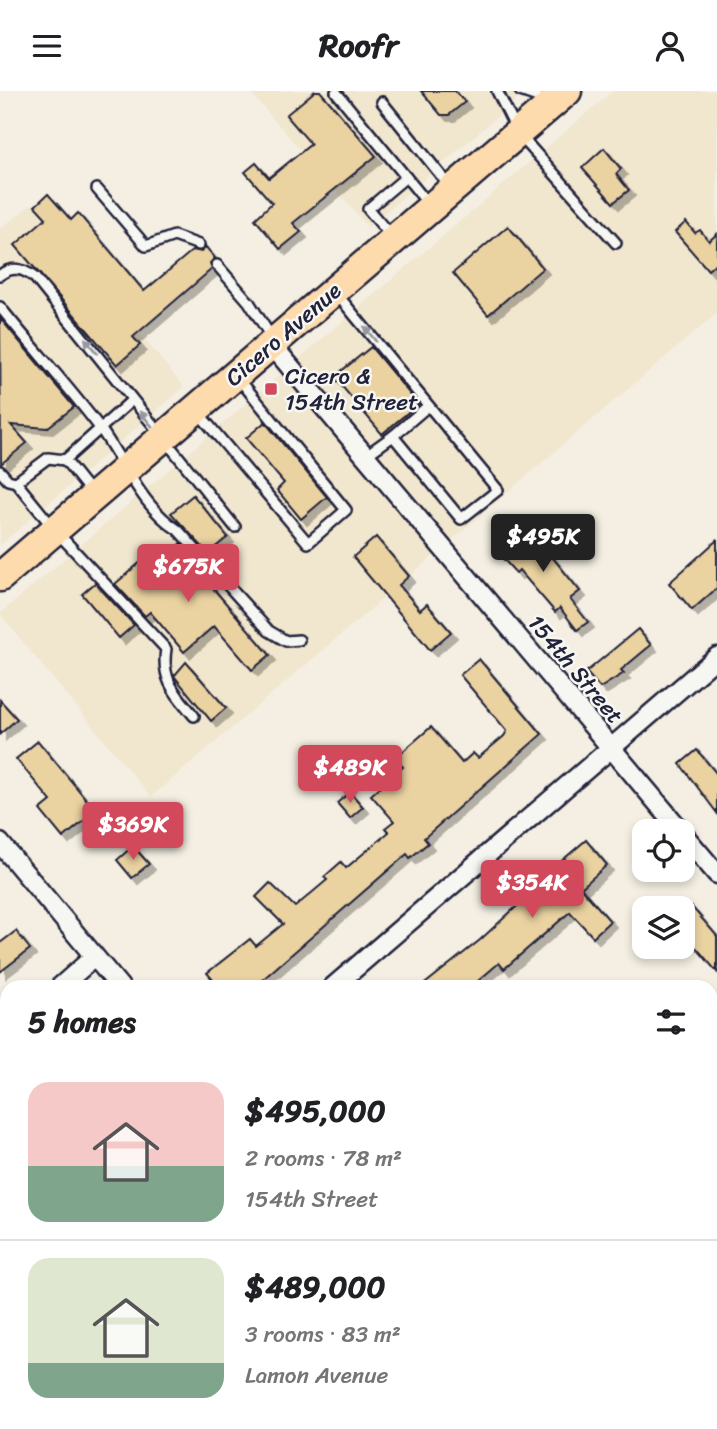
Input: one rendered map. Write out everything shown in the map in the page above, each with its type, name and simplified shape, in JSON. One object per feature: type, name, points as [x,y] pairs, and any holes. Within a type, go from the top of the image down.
[{"type":"main road","name":"Cicero Avenue","points":[[5,569],[55,530],[560,97]]},
{"type":"street","name":"154th Street","points":[[273,343],[671,819]]},
{"type":"street","points":[[341,980],[717,657]]},
{"type":"street","points":[[0,843],[114,980]]},
{"type":"street","name":"154th Street","points":[[695,848],[717,874]]},
{"type":"street","points":[[68,980],[94,957]]},
{"type":"lane","points":[[497,91],[518,133],[616,243]]},
{"type":"lane","points":[[520,91],[560,97]]},
{"type":"lane","points":[[336,92],[406,177],[442,198]]},
{"type":"lane","points":[[382,102],[442,198]]},
{"type":"lane","points":[[394,239],[368,209],[406,177]]},
{"type":"lane","points":[[97,189],[146,246],[174,236],[199,245]]},
{"type":"lane","points":[[217,265],[249,302],[273,343]]},
{"type":"lane","points":[[0,275],[13,269],[24,270],[35,278],[116,376],[131,401],[235,527]]},
{"type":"lane","points":[[334,290],[498,490],[461,519],[393,436]]},
{"type":"lane","points":[[0,307],[101,430],[124,470],[148,502],[187,539],[257,620],[286,641],[299,640]]},
{"type":"lane","points":[[195,409],[308,543],[346,510],[236,375]]},
{"type":"lane","points":[[65,460],[131,401]]},
{"type":"lane","points":[[365,456],[428,406]]},
{"type":"lane","points":[[16,482],[48,458],[65,460],[94,496]]},
{"type":"lane","points":[[0,471],[8,480],[16,482],[55,530],[166,649],[166,682],[194,716]]},
{"type":"shaded area","points":[[249,91],[527,91],[368,227]]},
{"type":"shaded area","points":[[613,91],[717,91],[717,313],[151,797],[0,614]]},
{"type":"shaded area","points":[[32,204],[184,387],[0,545],[0,229]]},
{"type":"building","points":[[315,91],[320,91],[376,156],[293,223],[301,232],[280,249],[255,219],[272,203],[245,172],[256,163],[269,178],[311,144],[286,115]]},
{"type":"building","points":[[421,91],[455,91],[465,102],[449,115],[441,115]]},
{"type":"building","points":[[604,148],[621,169],[616,174],[629,190],[613,203],[582,168]]},
{"type":"building","points":[[48,194],[71,220],[78,213],[144,291],[193,250],[201,252],[206,247],[215,258],[210,263],[212,269],[133,337],[140,345],[117,365],[15,245],[46,218],[35,206]]},
{"type":"building","points":[[686,222],[695,233],[700,230],[709,241],[717,234],[717,262],[708,270],[675,232]]},
{"type":"building","points":[[508,226],[543,268],[488,315],[453,273]]},
{"type":"building","points":[[0,318],[74,407],[47,428],[11,425],[27,443],[1,464]]},
{"type":"building","points":[[371,347],[418,404],[382,434],[334,377]]},
{"type":"building","points":[[265,422],[327,497],[301,519],[277,490],[284,483],[246,438]]},
{"type":"building","points":[[193,495],[228,537],[208,553],[171,513]]},
{"type":"building","points":[[527,526],[580,591],[570,599],[588,622],[577,630],[560,608],[555,612],[519,570],[516,573],[497,552]]},
{"type":"building","points":[[376,537],[409,576],[399,585],[420,610],[427,604],[451,632],[430,650],[353,557]]},
{"type":"building","points":[[717,540],[717,588],[692,610],[669,583]]},
{"type":"building","points":[[181,543],[204,569],[200,573],[270,655],[252,670],[214,626],[184,652],[150,612],[145,616],[115,584],[143,560],[151,569]]},
{"type":"building","points":[[95,583],[134,625],[119,638],[82,594]]},
{"type":"building","points":[[638,629],[651,645],[621,670],[624,673],[600,688],[586,672]]},
{"type":"building","points":[[479,659],[542,734],[424,838],[428,843],[410,858],[407,854],[262,980],[213,980],[207,973],[250,939],[256,946],[283,924],[256,897],[270,883],[295,907],[327,880],[324,877],[341,862],[346,868],[389,832],[385,828],[394,821],[371,795],[403,767],[395,758],[431,727],[462,763],[473,753],[478,758],[504,736],[507,731],[460,675]]},
{"type":"building","points":[[186,662],[226,708],[211,721],[174,676]]},
{"type":"building","points":[[0,700],[17,719],[0,734]]},
{"type":"building","points":[[38,741],[96,811],[63,838],[40,810],[51,801],[16,759]]},
{"type":"building","points":[[697,750],[717,774],[717,813],[680,764]]},
{"type":"building","points":[[350,792],[363,807],[350,818],[337,803]]},
{"type":"building","points":[[586,840],[607,865],[581,888],[610,921],[593,937],[570,912],[504,969],[499,963],[479,980],[430,980],[480,940],[540,885],[537,882]]},
{"type":"building","points":[[133,846],[149,864],[132,878],[117,860]]},
{"type":"building","points":[[695,910],[717,936],[717,972],[695,946]]},
{"type":"building","points":[[16,931],[30,949],[0,972],[0,943]]},
{"type":"place","name":"Cicero & 154th Street","points":[[271,389]]}]
